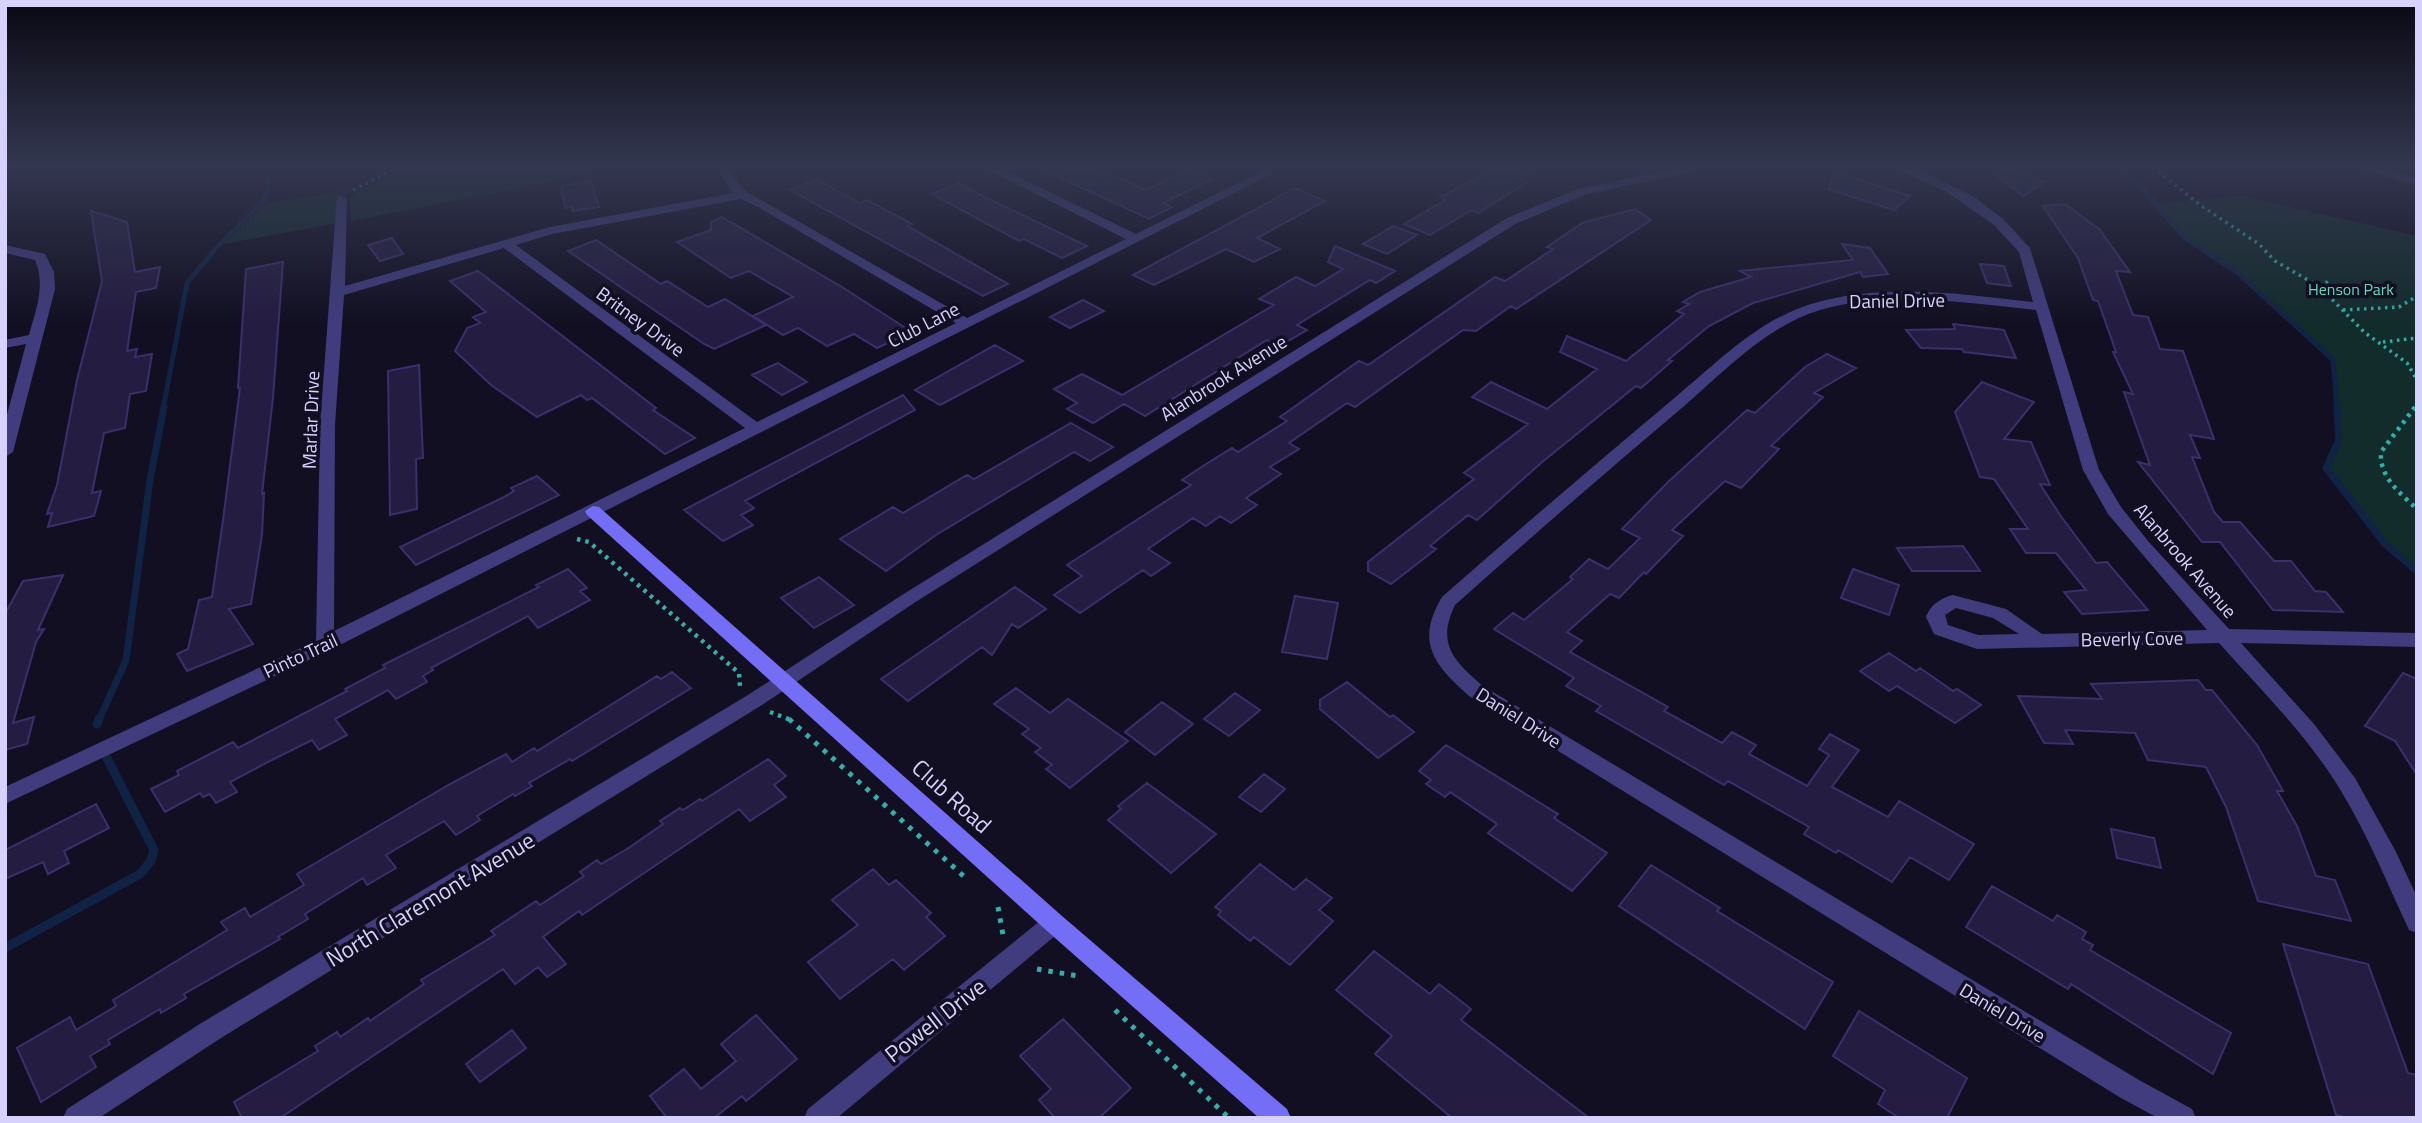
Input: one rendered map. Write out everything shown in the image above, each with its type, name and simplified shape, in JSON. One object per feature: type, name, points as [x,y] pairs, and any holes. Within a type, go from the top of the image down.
[{"type":"street","name":"Marlar Drive","points":[[325,644],[322,578],[329,396],[339,292],[341,219]]},
{"type":"street","points":[[339,292],[550,231],[612,219]]},
{"type":"street","points":[[788,219],[966,323]]},
{"type":"street","points":[[1096,219],[1137,239]]},
{"type":"street","name":"Club Lane","points":[[593,511],[1176,219]]},
{"type":"street","name":"Alanbrook Avenue","points":[[785,681],[908,599],[1514,219]]},
{"type":"street","name":"Alanbrook Avenue","points":[[1996,219],[2012,233],[2031,264],[2091,470],[2114,510],[2142,545],[2307,729],[2348,784],[2388,858],[2417,923]]},
{"type":"street","name":"Britney Drive","points":[[505,243],[756,429]]},
{"type":"street","points":[[5,249],[24,251],[45,262],[48,289],[5,452]]},
{"type":"street","name":"Daniel Drive","points":[[2043,307],[1945,298],[1869,298],[1817,307],[1775,323],[1716,369],[1448,600],[1438,617],[1435,641],[1446,661],[1476,691],[2130,1089],[2183,1118]]},
{"type":"street","points":[[5,344],[33,338]]},
{"type":"street","name":"Club Road","points":[[593,511],[1054,923],[1278,1118]]},
{"type":"street","name":"Pinto Trail","points":[[5,796],[325,644],[593,511]]},
{"type":"street","name":"Beverly Cove","points":[[2038,640],[2026,628],[2007,616],[1973,603],[1954,601],[1937,611],[1935,617],[1941,629],[1977,642],[2225,636],[2417,640]]},
{"type":"street","name":"North Claremont Avenue","points":[[76,1118],[212,1030],[785,681]]},
{"type":"street","name":"Powell Drive","points":[[817,1118],[1054,923]]},
{"type":"path","points":[[2222,219],[2259,244],[2275,261],[2320,287],[2364,332],[2407,363],[2417,380]]},
{"type":"path","points":[[2320,287],[2330,280]]},
{"type":"path","points":[[2342,309],[2399,307],[2417,296]]},
{"type":"path","points":[[2381,342],[2417,338]]},
{"type":"path","points":[[2417,404],[2381,452],[2379,461],[2382,471],[2417,509]]},
{"type":"path","points":[[560,527],[573,539],[589,542],[739,673],[740,687]]},
{"type":"path","points":[[770,712],[788,718],[970,881]]},
{"type":"path","points":[[990,899],[1000,908],[1004,939]]},
{"type":"path","points":[[1038,969],[1079,976],[1089,986]]},
{"type":"path","points":[[1109,1004],[1229,1118]]},
{"type":"green space","points":[[250,219],[337,219],[337,223],[224,244]]},
{"type":"green space","name":"Henson Park","points":[[2168,219],[2344,219],[2417,236],[2417,571],[2385,544],[2326,468],[2339,440],[2333,360],[2238,273],[2185,238]]},
{"type":"building","points":[[92,219],[127,222],[135,272],[160,267],[156,288],[136,292],[127,351],[137,349],[135,357],[152,354],[146,391],[130,394],[125,428],[104,433],[92,493],[101,491],[94,516],[48,527],[52,513],[47,514],[57,485],[77,380],[102,281]]},
{"type":"building","points":[[726,219],[842,287],[912,332],[877,348],[854,334],[827,346],[798,328],[783,335],[753,316],[793,297],[749,271],[731,278],[677,242],[711,230],[711,222]]},
{"type":"building","points":[[844,219],[903,219],[912,224],[908,226],[1008,284],[983,296]]},
{"type":"building","points":[[979,219],[1032,219],[1087,246],[1062,258],[1024,239],[1019,241]]},
{"type":"building","points":[[1237,219],[1291,219],[1257,238],[1280,249],[1254,262],[1226,249],[1154,285],[1133,275]]},
{"type":"building","points":[[1412,219],[1456,219],[1430,235],[1404,224]]},
{"type":"building","points":[[1596,219],[1651,220],[1516,309],[1511,306],[1476,331],[1463,330],[1355,407],[1347,403],[1289,443],[1299,449],[1270,467],[1281,474],[1246,498],[1257,505],[1231,523],[1220,516],[1206,526],[1193,518],[1148,549],[1170,563],[1151,576],[1143,570],[1080,613],[1054,595],[1082,576],[1067,565],[1191,485],[1182,480],[1232,448],[1238,452],[1287,421],[1280,417],[1359,361],[1368,365],[1495,277],[1505,281],[1553,249],[1547,247],[1582,223]]},
{"type":"building","points":[[2052,219],[2086,219],[2100,230],[2130,272],[2116,271],[2133,315],[2148,317],[2160,349],[2183,351],[2214,439],[2190,435],[2200,458],[2192,457],[2214,512],[2223,522],[2240,522],[2274,561],[2291,561],[2315,591],[2326,592],[2343,612],[2273,610],[2220,542],[2202,542],[2138,462],[2150,465],[2124,392],[2133,394],[2113,352],[2116,352],[2098,301],[2093,300],[2078,258]]},
{"type":"building","points":[[1393,226],[1417,235],[1387,254],[1363,244]]},
{"type":"building","points":[[392,238],[403,254],[380,261],[368,245]]},
{"type":"building","points":[[596,240],[661,284],[667,281],[708,307],[725,299],[766,325],[714,349],[704,344],[568,251]]},
{"type":"building","points":[[1842,244],[1870,248],[1888,274],[1863,277],[1860,272],[1753,303],[1709,326],[1668,360],[1672,361],[1641,388],[1636,386],[1541,463],[1477,520],[1468,515],[1430,546],[1436,549],[1391,584],[1368,571],[1368,562],[1474,479],[1464,473],[1528,424],[1472,397],[1491,382],[1547,409],[1597,369],[1560,352],[1567,336],[1626,361],[1684,314],[1677,311],[1689,304],[1683,302],[1700,292],[1751,277],[1740,271],[1853,260]]},
{"type":"building","points":[[1335,246],[1395,271],[1376,283],[1370,280],[1297,325],[1307,330],[1279,346],[1267,340],[1145,416],[1124,404],[1093,423],[1067,409],[1077,403],[1054,389],[1082,374],[1122,395],[1274,305],[1259,299],[1296,277],[1315,286],[1343,269],[1328,262]]},
{"type":"building","points":[[283,262],[273,398],[262,494],[264,493],[262,535],[251,604],[229,609],[253,644],[187,671],[177,654],[188,649],[199,600],[212,597],[240,388],[246,269]]},
{"type":"building","points":[[1980,264],[2004,266],[2011,286],[1987,283]]},
{"type":"building","points":[[478,271],[656,408],[653,410],[695,438],[665,454],[592,398],[587,400],[581,395],[537,417],[491,385],[455,351],[467,328],[480,323],[473,317],[486,312],[450,281]]},
{"type":"building","points":[[1083,300],[1104,311],[1070,328],[1050,317]]},
{"type":"building","points":[[1953,324],[2004,330],[2016,358],[1964,352],[1962,349],[1921,348],[1906,330],[1955,329]]},
{"type":"building","points":[[995,345],[1023,361],[940,405],[915,390]]},
{"type":"building","points":[[1827,354],[1856,368],[1814,393],[1823,397],[1771,446],[1779,449],[1741,488],[1725,481],[1672,530],[1683,536],[1646,574],[1644,572],[1619,598],[1610,594],[1567,632],[1582,641],[1570,652],[1668,707],[1664,711],[1722,743],[1732,732],[1756,745],[1749,754],[1807,786],[1829,755],[1819,749],[1830,734],[1859,750],[1832,787],[1888,817],[1899,801],[1974,844],[1949,880],[1910,857],[1892,882],[1838,850],[1836,853],[1804,834],[1809,827],[1728,781],[1724,785],[1596,711],[1601,706],[1566,686],[1574,678],[1494,629],[1513,613],[1524,620],[1573,579],[1570,577],[1589,559],[1608,569],[1640,538],[1622,529],[1668,482],[1747,410],[1755,413],[1805,367]]},
{"type":"building","points":[[778,363],[807,382],[782,395],[752,375]]},
{"type":"building","points":[[419,365],[423,458],[416,459],[417,509],[390,515],[388,371]]},
{"type":"building","points":[[1982,382],[2034,402],[2004,439],[2031,442],[2050,485],[2040,484],[2060,515],[2096,563],[2107,562],[2148,610],[2082,614],[2064,592],[2086,590],[2056,553],[2026,553],[2010,529],[2028,529],[1994,479],[1980,477],[1955,412]]},
{"type":"building","points":[[903,395],[915,410],[745,501],[754,508],[741,515],[753,525],[723,541],[684,510]]},
{"type":"building","points":[[1071,423],[1113,447],[1090,461],[1074,452],[936,535],[886,571],[840,539],[893,507],[903,513],[967,475],[974,479]]},
{"type":"building","points":[[537,476],[559,495],[416,565],[400,547],[502,498],[514,491],[511,488]]},
{"type":"building","points":[[1963,546],[1980,571],[1912,571],[1897,548]]},
{"type":"building","points":[[568,569],[587,588],[580,591],[590,600],[538,628],[528,616],[431,668],[433,670],[423,676],[427,682],[396,699],[388,690],[335,719],[347,735],[319,750],[312,740],[272,760],[230,782],[237,792],[216,803],[210,794],[203,797],[200,793],[165,812],[151,789],[179,775],[177,771],[233,742],[238,748],[347,691],[345,689],[385,668],[383,665],[539,587],[536,585]]},
{"type":"building","points":[[1853,569],[1899,585],[1889,615],[1841,598]]},
{"type":"building","points":[[63,575],[38,630],[44,629],[36,642],[13,723],[34,717],[27,744],[5,750],[5,614],[23,581]]},
{"type":"building","points":[[819,577],[854,605],[814,628],[781,598]]},
{"type":"building","points":[[1015,587],[1046,609],[1018,628],[1012,624],[992,655],[982,647],[908,701],[881,679]]},
{"type":"building","points":[[1295,596],[1338,603],[1327,659],[1282,652]]},
{"type":"building","points":[[1889,653],[1916,671],[1920,668],[1953,691],[1957,689],[1981,705],[1955,723],[1897,686],[1889,691],[1860,671]]},
{"type":"building","points":[[672,672],[691,688],[572,761],[570,759],[529,783],[532,786],[477,816],[480,820],[456,835],[444,821],[386,855],[396,868],[367,885],[363,878],[305,914],[308,919],[278,937],[280,939],[184,994],[186,998],[161,1013],[160,1009],[108,1040],[110,1044],[90,1056],[96,1067],[41,1102],[17,1048],[70,1017],[76,1030],[116,1006],[113,1000],[227,930],[221,922],[245,908],[250,917],[304,885],[297,874],[450,784],[506,754],[512,762],[534,748],[537,751],[657,676],[661,679]]},
{"type":"building","points":[[2403,673],[2417,679],[2417,775],[2395,741],[2365,726]]},
{"type":"building","points":[[2198,680],[2206,690],[2212,690],[2257,745],[2283,791],[2277,791],[2297,826],[2316,876],[2335,880],[2351,921],[2258,901],[2226,807],[2206,767],[2148,760],[2135,733],[2065,730],[2073,744],[2044,743],[2018,696],[2102,699],[2091,684]]},
{"type":"building","points":[[1347,682],[1390,717],[1393,715],[1414,732],[1378,758],[1320,709],[1320,700]]},
{"type":"building","points":[[1016,688],[1050,713],[1068,699],[1128,741],[1070,788],[1046,769],[1052,765],[1035,752],[1041,748],[1022,734],[1029,729],[994,704]]},
{"type":"building","points":[[1235,693],[1260,710],[1229,736],[1204,719]]},
{"type":"building","points":[[1162,702],[1193,724],[1155,755],[1125,732]]},
{"type":"building","points":[[1446,745],[1558,814],[1554,818],[1607,853],[1572,891],[1488,833],[1497,824],[1450,792],[1445,797],[1426,784],[1431,780],[1419,771]]},
{"type":"building","points":[[768,759],[786,776],[774,785],[786,797],[750,821],[739,809],[582,915],[579,911],[543,937],[566,964],[547,977],[538,967],[515,984],[503,969],[280,1118],[242,1118],[234,1102],[318,1051],[315,1046],[337,1032],[340,1037],[368,1018],[370,1021],[424,984],[421,980],[495,935],[491,931],[536,901],[540,905],[584,876],[580,872],[597,860],[601,864],[627,849],[663,824],[660,821],[680,808],[683,810],[700,799],[702,801]]},
{"type":"building","points":[[1264,774],[1285,789],[1261,812],[1239,797]]},
{"type":"building","points":[[1147,783],[1216,834],[1171,873],[1108,820],[1121,809],[1118,806]]},
{"type":"building","points":[[96,804],[109,828],[64,851],[69,863],[48,874],[43,862],[5,879],[5,850]]},
{"type":"building","points":[[2111,829],[2154,838],[2161,868],[2117,858]]},
{"type":"building","points":[[1260,864],[1294,890],[1306,879],[1332,898],[1319,910],[1333,921],[1290,965],[1254,937],[1250,941],[1218,915],[1221,911],[1215,907]]},
{"type":"building","points":[[1651,865],[1720,908],[1717,911],[1833,982],[1805,1029],[1619,906]]},
{"type":"building","points":[[873,869],[889,885],[896,880],[931,913],[926,917],[945,936],[904,970],[893,959],[840,999],[808,962],[858,925],[832,900]]},
{"type":"building","points":[[1992,886],[2053,921],[2057,915],[2086,932],[2082,939],[2093,945],[2090,950],[2231,1033],[2213,1074],[2071,984],[2068,989],[1966,927]]},
{"type":"building","points":[[2283,944],[2368,964],[2408,1073],[2417,1075],[2417,1118],[2348,1118],[2336,1115]]},
{"type":"building","points":[[1374,951],[1430,994],[1439,984],[1471,1009],[1461,1020],[1589,1118],[1452,1118],[1375,1054],[1392,1036],[1336,990]]},
{"type":"building","points":[[1859,1011],[1967,1078],[1947,1118],[1899,1118],[1878,1104],[1885,1090],[1833,1056]]},
{"type":"building","points":[[756,1015],[797,1059],[746,1101],[742,1096],[714,1118],[667,1118],[650,1096],[684,1069],[701,1089],[736,1061],[721,1044]]},
{"type":"building","points":[[1063,1019],[1131,1088],[1099,1118],[1055,1118],[1039,1100],[1051,1089],[1020,1056]]},
{"type":"building","points":[[512,1030],[526,1048],[480,1082],[466,1064]]},
{"type":"waterway","points":[[163,409],[187,283],[217,247],[245,219]]},
{"type":"waterway","points":[[2169,219],[2185,238],[2238,273],[2333,360],[2337,409]]},
{"type":"waterway","points":[[99,720],[126,660],[150,480],[164,407]]},
{"type":"waterway","points":[[2337,407],[2339,440],[2326,468],[2385,544],[2417,571]]},
{"type":"waterway","points":[[97,724],[99,719]]},
{"type":"waterway","points":[[5,948],[140,874],[151,861],[154,850],[107,758]]}]
